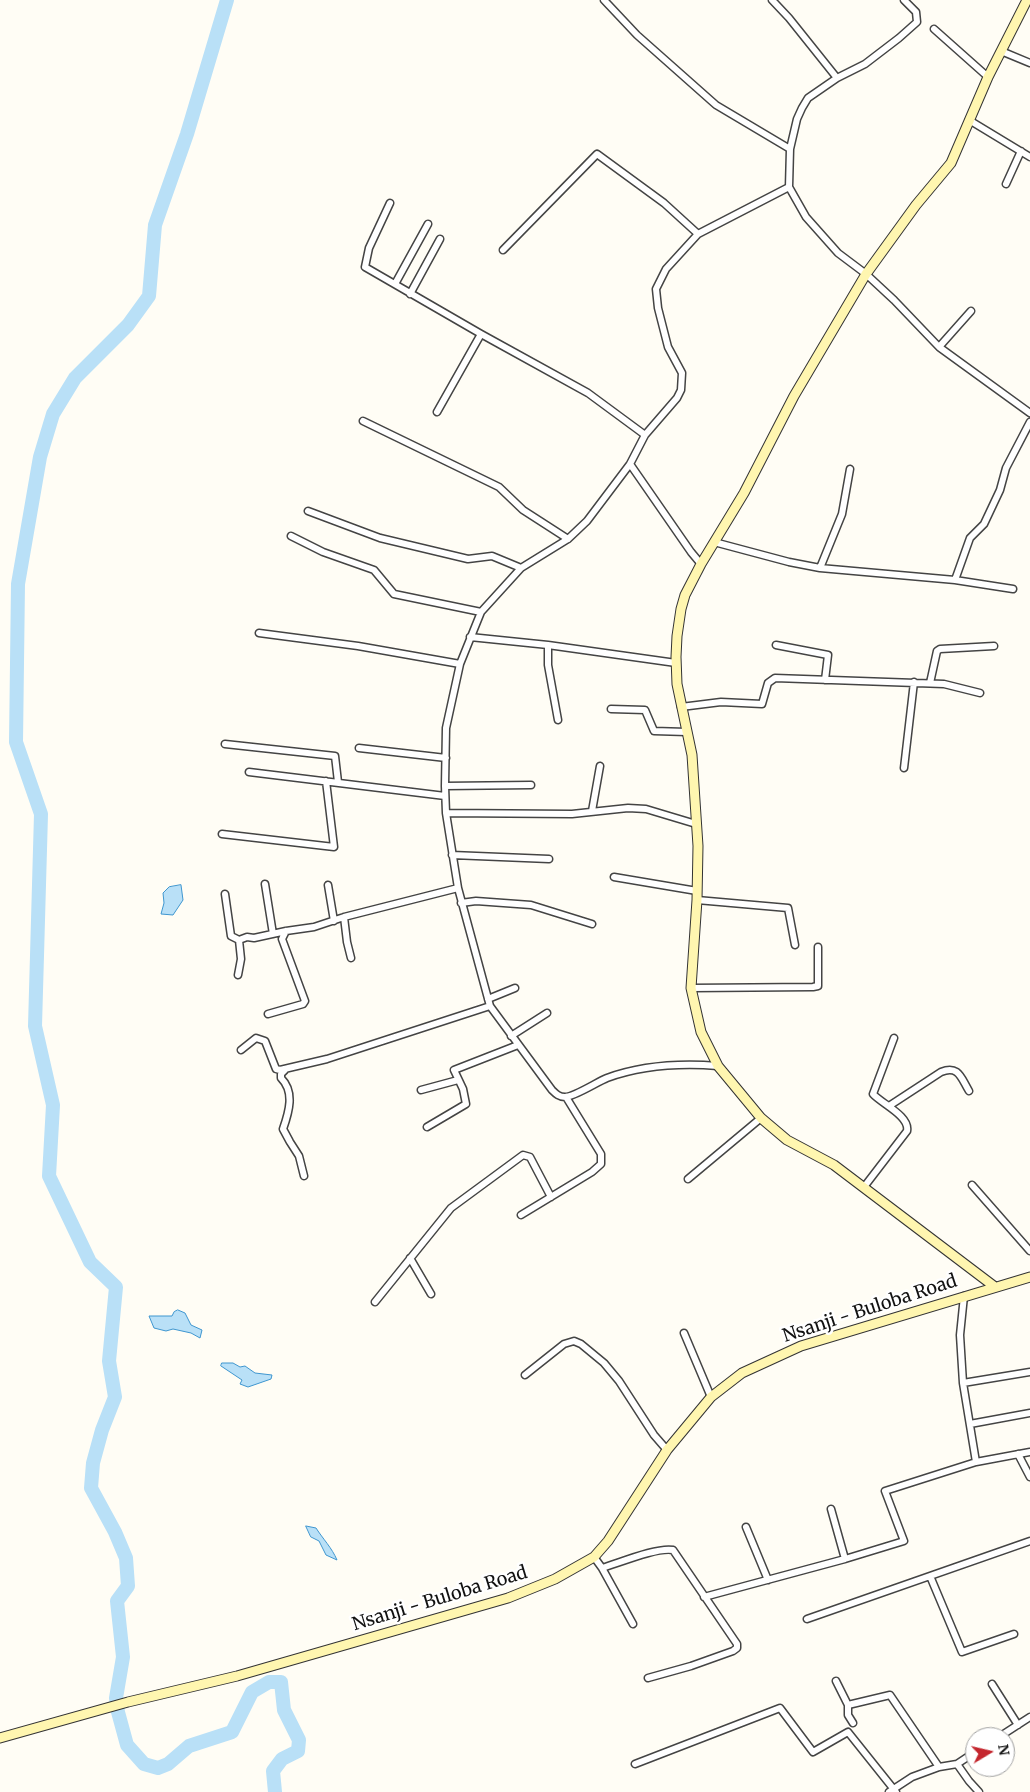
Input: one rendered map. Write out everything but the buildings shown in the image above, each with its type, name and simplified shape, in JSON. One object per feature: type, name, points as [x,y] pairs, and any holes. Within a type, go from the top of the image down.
[{"type":"street","points":[[604,0],[637,35],[716,105],[790,149]]},
{"type":"street","points":[[772,0],[789,18],[837,78]]},
{"type":"street","points":[[904,0],[916,12],[917,22],[865,64],[837,78],[808,98],[797,119],[790,149],[789,187],[806,217],[838,253],[866,274],[894,300],[939,347],[1030,413]]},
{"type":"street","points":[[996,1287],[834,1165],[788,1140],[761,1118],[718,1066],[701,1032],[692,988],[697,895],[696,824],[692,755],[677,684],[676,663],[681,609],[685,595],[701,564],[744,493],[794,396],[866,274],[916,205],[951,163],[988,78],[1028,0]]},
{"type":"street","points":[[934,29],[988,78]]},
{"type":"street","points":[[1002,50],[1030,63]]},
{"type":"street","points":[[969,120],[1030,157]]},
{"type":"street","points":[[1006,184],[1021,151]]},
{"type":"street","points":[[503,250],[597,154],[664,203],[698,234]]},
{"type":"street","points":[[718,1066],[686,1063],[633,1070],[607,1078],[566,1097],[558,1096],[552,1090],[511,1036],[489,1003],[458,888],[452,855],[445,796],[446,728],[460,664],[481,612],[521,568],[568,539],[587,521],[630,464],[645,435],[677,398],[682,373],[668,346],[658,308],[656,289],[666,269],[698,234],[789,187]]},
{"type":"street","points":[[390,203],[369,248],[365,267],[588,393],[645,435]]},
{"type":"street","points":[[395,284],[428,224]]},
{"type":"street","points":[[410,294],[440,239]]},
{"type":"street","points":[[939,347],[971,311]]},
{"type":"street","points":[[436,412],[481,334]]},
{"type":"street","points":[[363,421],[499,486],[523,510],[568,539]]},
{"type":"street","points":[[955,580],[970,538],[984,524],[1000,490],[1006,468],[1030,422]]},
{"type":"street","points":[[630,464],[701,564]]},
{"type":"street","points":[[820,568],[842,514],[850,469]]},
{"type":"street","points":[[308,511],[380,538],[468,559],[492,556],[521,568]]},
{"type":"street","points":[[291,536],[323,552],[374,570],[394,594],[481,612]]},
{"type":"street","points":[[714,542],[788,562],[820,568],[955,580],[1013,589]]},
{"type":"street","points":[[258,633],[358,646],[460,664]]},
{"type":"street","points":[[470,637],[548,645],[676,663]]},
{"type":"street","points":[[776,644],[828,655],[825,680]]},
{"type":"street","points":[[548,645],[548,664],[558,720]]},
{"type":"street","points":[[930,683],[937,651],[994,646]]},
{"type":"street","points":[[681,707],[721,702],[762,704],[768,683],[775,678],[944,684],[980,693]]},
{"type":"street","points":[[904,768],[914,682]]},
{"type":"street","points":[[611,709],[645,710],[654,731],[687,732]]},
{"type":"street","points":[[226,744],[335,756],[338,782]]},
{"type":"street","points":[[359,748],[446,758]]},
{"type":"street","points":[[592,811],[600,766]]},
{"type":"street","points":[[249,772],[445,796]]},
{"type":"street","points":[[222,834],[334,847],[326,781]]},
{"type":"street","points":[[445,786],[531,785]]},
{"type":"street","points":[[446,813],[572,814],[628,808],[646,809],[696,824]]},
{"type":"street","points":[[452,855],[549,859]]},
{"type":"street","points":[[614,877],[697,895],[788,908],[795,945]]},
{"type":"street","points":[[265,884],[273,934]]},
{"type":"street","points":[[328,885],[334,921]]},
{"type":"street","points":[[225,894],[231,936],[239,940],[247,937],[254,938],[314,927],[458,888]]},
{"type":"street","points":[[462,903],[476,901],[531,905],[592,924]]},
{"type":"street","points":[[344,918],[351,958]]},
{"type":"street","points":[[268,1014],[303,1004],[305,1001],[282,939],[286,931]]},
{"type":"street","points":[[238,975],[242,959],[239,940]]},
{"type":"street","points":[[692,988],[818,986],[818,948]]},
{"type":"street","points":[[241,1050],[256,1038],[265,1042],[276,1070],[286,1069],[326,1059],[489,1003],[514,988]]},
{"type":"street","points":[[511,1036],[547,1013]]},
{"type":"street","points":[[864,1187],[907,1131],[908,1124],[873,1094],[894,1038]]},
{"type":"street","points":[[427,1127],[466,1104],[463,1089],[454,1070],[518,1045]]},
{"type":"street","points":[[286,1069],[281,1074],[281,1078],[287,1084],[290,1096],[283,1129],[299,1156],[304,1176]]},
{"type":"street","points":[[889,1106],[940,1072],[948,1069],[957,1072],[969,1091]]},
{"type":"street","points":[[421,1090],[458,1080]]},
{"type":"street","points":[[521,1215],[592,1172],[601,1164],[602,1154],[566,1097]]},
{"type":"street","points":[[688,1179],[761,1118]]},
{"type":"street","points":[[375,1302],[451,1208],[523,1155],[530,1157],[551,1197]]},
{"type":"street","points":[[972,1185],[1030,1251]]},
{"type":"street","points":[[410,1258],[431,1294]]},
{"type":"street","name":"Nsanji - Buloba Road","points":[[0,1738],[105,1708],[237,1676],[508,1598],[555,1579],[594,1557],[608,1541],[667,1450],[711,1397],[742,1373],[801,1346],[1030,1277]]},
{"type":"street","points":[[964,1296],[960,1335],[963,1383],[976,1462]]},
{"type":"street","points":[[684,1334],[711,1397]]},
{"type":"street","points":[[525,1375],[564,1344],[574,1341],[581,1344],[604,1363],[619,1381],[654,1435],[667,1450]]},
{"type":"street","points":[[963,1383],[1030,1372]]},
{"type":"street","points":[[970,1424],[1030,1414]]},
{"type":"street","points":[[704,1597],[845,1559],[904,1540],[886,1491],[976,1462],[1030,1452]]},
{"type":"street","points":[[1018,1454],[1030,1477]]},
{"type":"street","points":[[831,1509],[845,1559]]},
{"type":"street","points":[[746,1527],[768,1580]]},
{"type":"street","points":[[807,1619],[1030,1541]]},
{"type":"street","points":[[602,1568],[651,1553],[671,1550],[675,1552],[737,1644],[735,1650],[691,1666],[648,1678]]},
{"type":"street","points":[[594,1557],[633,1624]]},
{"type":"street","points":[[930,1576],[962,1652],[1014,1634]]},
{"type":"street","points":[[836,1681],[848,1705],[848,1715],[853,1723]]},
{"type":"street","points":[[992,1684],[1018,1725]]},
{"type":"street","points":[[848,1705],[890,1695],[939,1767]]},
{"type":"street","points":[[635,1764],[780,1708],[813,1752],[848,1732],[893,1791],[912,1777],[939,1767],[958,1764],[965,1759]]},
{"type":"street","points":[[1015,1727],[1030,1717]]},
{"type":"street","points":[[958,1764],[979,1792]]},
{"type":"water","points":[[181,885],[183,900],[173,915],[161,914],[164,903],[163,893],[169,887]]},
{"type":"water","points":[[178,1310],[185,1313],[191,1325],[202,1330],[200,1338],[191,1333],[173,1329],[166,1331],[154,1328],[149,1316],[172,1316]]},
{"type":"water","points":[[222,1363],[233,1363],[240,1367],[245,1366],[255,1373],[272,1375],[271,1379],[248,1387],[240,1384],[242,1380],[221,1366]]},
{"type":"water","points":[[306,1526],[316,1528],[337,1560],[326,1555],[319,1541],[311,1537]]},
{"type":"waterway","points":[[227,0],[187,134],[155,225],[149,296],[128,325],[75,378],[53,414],[40,457],[18,584],[16,742],[41,814],[35,1026],[53,1105],[49,1176],[90,1262],[116,1287],[109,1361],[115,1397],[102,1430],[93,1463],[91,1488],[115,1532],[126,1558],[128,1586],[117,1601],[123,1657],[116,1698],[118,1712],[127,1745],[144,1764],[158,1768],[168,1764],[189,1746],[232,1732],[252,1692],[269,1682],[281,1682],[284,1710],[299,1740],[298,1751],[282,1759],[273,1771],[275,1792]]}]
